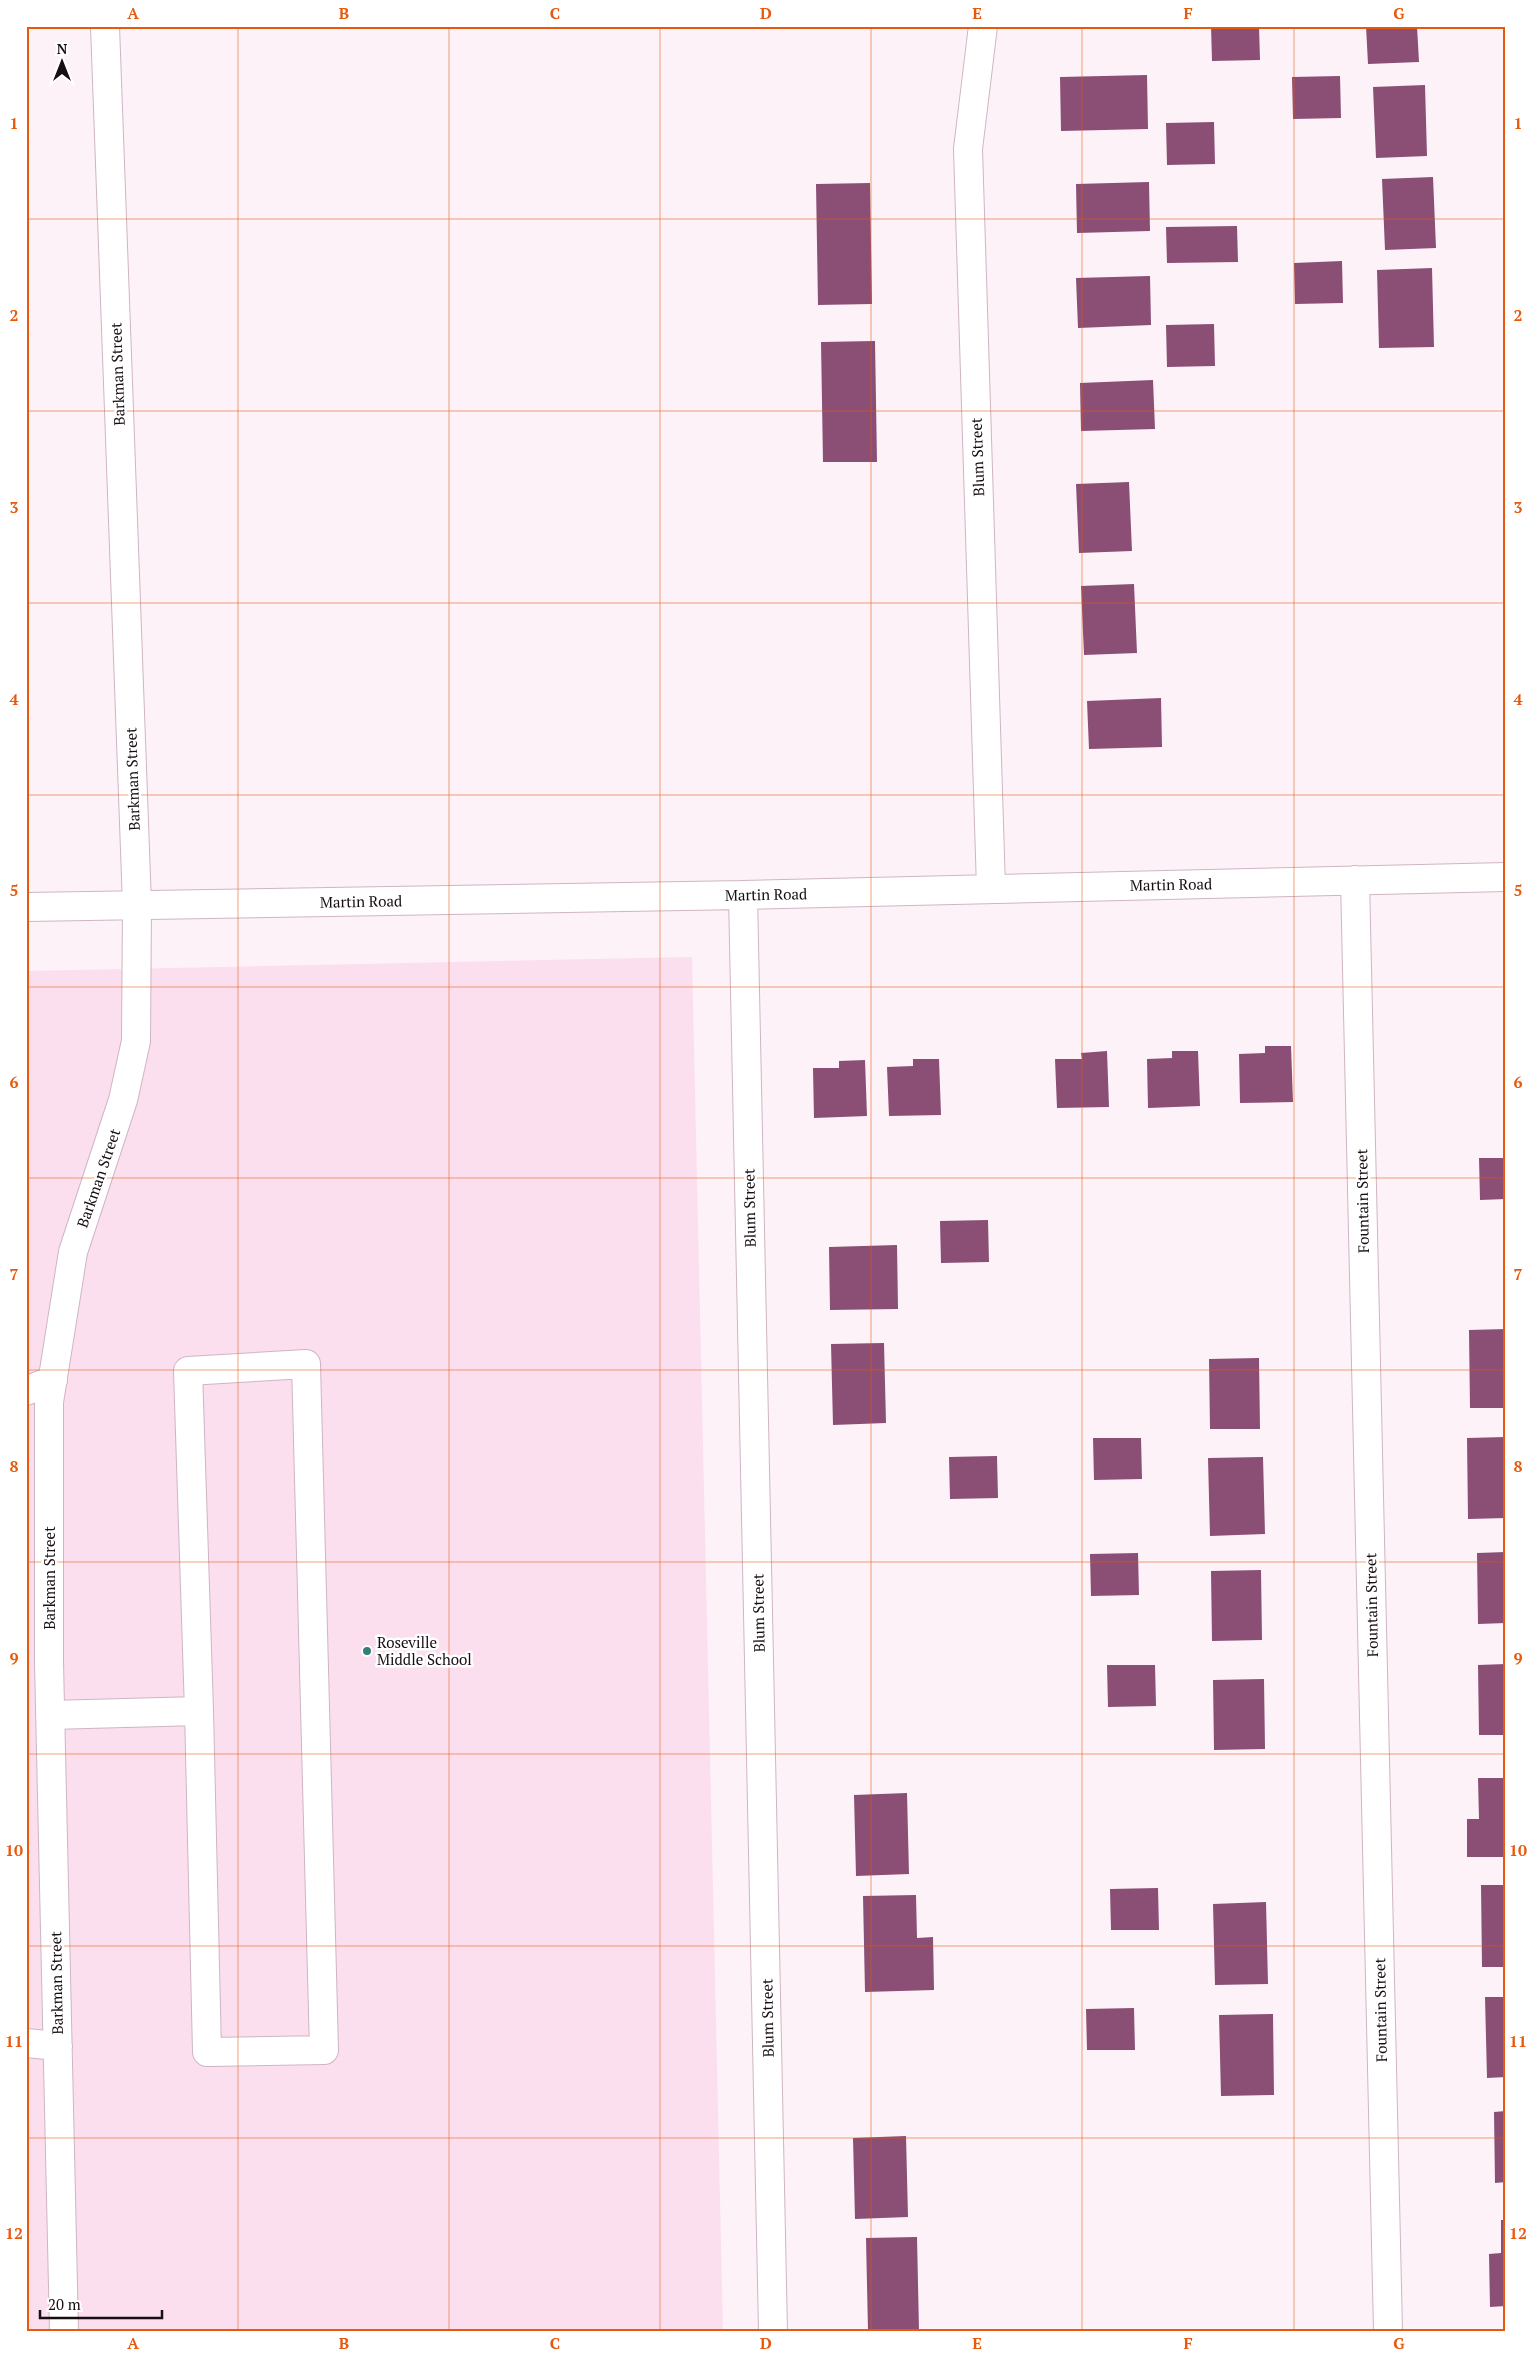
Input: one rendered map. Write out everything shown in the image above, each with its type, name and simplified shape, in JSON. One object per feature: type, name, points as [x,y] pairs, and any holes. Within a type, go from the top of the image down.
[{"type":"street","name":"Barkman Street","points":[[64,2331],[50,1715],[49,1402],[72,1252],[124,1100],[136,1041],[137,905],[105,26]]},
{"type":"street","name":"Blum Street","points":[[984,26],[968,149],[991,888]]},
{"type":"street","name":"Martin Road","points":[[26,907],[743,894],[1506,877]]},
{"type":"street","name":"Fountain Street","points":[[1355,880],[1388,2331]]},
{"type":"street","name":"Blum Street","points":[[743,894],[773,2331]]},
{"type":"street","points":[[306,1364],[324,2050],[207,2052],[199,1711],[188,1371],[306,1364]]},
{"type":"street","points":[[26,1391],[53,1380]]},
{"type":"street","points":[[50,1715],[199,1711]]},
{"type":"street","points":[[26,2043],[58,2046]]},
{"type":"shaded area","name":"Roseville Middle School","points":[[692,957],[723,2331],[26,2331],[26,971]]},
{"type":"building","points":[[1211,26],[1259,26],[1260,60],[1212,61]]},
{"type":"building","points":[[1366,26],[1417,26],[1419,62],[1368,64]]},
{"type":"building","points":[[1147,75],[1148,129],[1061,131],[1060,77]]},
{"type":"building","points":[[1340,76],[1341,118],[1293,119],[1292,77]]},
{"type":"building","points":[[1425,85],[1427,156],[1376,158],[1373,87]]},
{"type":"building","points":[[1214,122],[1215,164],[1167,165],[1166,123]]},
{"type":"building","points":[[1433,177],[1436,248],[1385,250],[1382,179]]},
{"type":"building","points":[[1149,182],[1150,231],[1077,233],[1076,184]]},
{"type":"building","points":[[870,183],[872,304],[818,305],[816,184]]},
{"type":"building","points":[[1237,226],[1238,262],[1167,263],[1166,227]]},
{"type":"building","points":[[1342,261],[1343,303],[1295,304],[1294,263]]},
{"type":"building","points":[[1432,268],[1434,347],[1379,348],[1377,270]]},
{"type":"building","points":[[1150,276],[1151,325],[1078,328],[1076,278]]},
{"type":"building","points":[[1214,324],[1215,366],[1167,367],[1166,325]]},
{"type":"building","points":[[875,341],[877,462],[823,462],[821,342]]},
{"type":"building","points":[[1153,380],[1155,429],[1081,431],[1080,383]]},
{"type":"building","points":[[1129,482],[1132,551],[1079,553],[1076,484]]},
{"type":"building","points":[[1134,584],[1137,653],[1084,655],[1081,586]]},
{"type":"building","points":[[1161,698],[1162,747],[1089,749],[1087,701]]},
{"type":"building","points":[[1265,1046],[1291,1046],[1293,1102],[1240,1103],[1239,1054],[1265,1053]]},
{"type":"building","points":[[1107,1051],[1109,1107],[1057,1108],[1055,1059],[1082,1059],[1081,1053]]},
{"type":"building","points":[[1172,1051],[1198,1051],[1200,1106],[1148,1108],[1147,1059],[1172,1058]]},
{"type":"building","points":[[913,1059],[939,1059],[941,1115],[889,1116],[887,1067],[913,1066]]},
{"type":"building","points":[[865,1060],[867,1116],[814,1118],[813,1068],[839,1068],[839,1061]]},
{"type":"building","points":[[1479,1158],[1506,1158],[1506,1199],[1480,1200]]},
{"type":"building","points":[[988,1220],[989,1262],[941,1263],[940,1221]]},
{"type":"building","points":[[897,1245],[898,1309],[830,1310],[829,1247]]},
{"type":"building","points":[[1506,1329],[1506,1408],[1470,1408],[1469,1330]]},
{"type":"building","points":[[884,1343],[886,1423],[833,1425],[831,1344]]},
{"type":"building","points":[[1259,1358],[1260,1429],[1210,1429],[1209,1359]]},
{"type":"building","points":[[1506,1437],[1506,1518],[1468,1519],[1467,1438]]},
{"type":"building","points":[[1093,1438],[1141,1438],[1142,1479],[1094,1480]]},
{"type":"building","points":[[997,1456],[998,1498],[950,1499],[949,1457]]},
{"type":"building","points":[[1263,1457],[1265,1534],[1210,1536],[1208,1458]]},
{"type":"building","points":[[1506,1552],[1506,1623],[1478,1624],[1477,1553]]},
{"type":"building","points":[[1138,1553],[1139,1595],[1091,1596],[1090,1554]]},
{"type":"building","points":[[1261,1570],[1262,1640],[1212,1641],[1211,1571]]},
{"type":"building","points":[[1506,1664],[1506,1735],[1479,1735],[1478,1665]]},
{"type":"building","points":[[1107,1665],[1155,1665],[1156,1706],[1108,1707]]},
{"type":"building","points":[[1264,1679],[1265,1749],[1214,1750],[1213,1680]]},
{"type":"building","points":[[1478,1778],[1506,1778],[1506,1857],[1467,1857],[1467,1819],[1479,1819]]},
{"type":"building","points":[[907,1793],[909,1874],[856,1876],[854,1795]]},
{"type":"building","points":[[1481,1885],[1506,1885],[1506,1967],[1482,1967]]},
{"type":"building","points":[[1158,1888],[1159,1930],[1111,1930],[1110,1889]]},
{"type":"building","points":[[916,1895],[917,1938],[933,1937],[934,1990],[865,1992],[863,1896]]},
{"type":"building","points":[[1266,1902],[1268,1984],[1215,1985],[1213,1904]]},
{"type":"building","points":[[1485,1997],[1506,1997],[1506,2077],[1487,2078]]},
{"type":"building","points":[[1134,2008],[1135,2050],[1087,2050],[1086,2009]]},
{"type":"building","points":[[1273,2014],[1274,2095],[1221,2096],[1219,2015]]},
{"type":"building","points":[[1506,2111],[1506,2182],[1495,2183],[1494,2112]]},
{"type":"building","points":[[906,2136],[908,2217],[855,2219],[853,2138]]},
{"type":"building","points":[[1501,2220],[1506,2220],[1506,2306],[1490,2307],[1489,2254],[1501,2253]]},
{"type":"building","points":[[917,2237],[919,2330],[868,2331],[866,2238]]},
{"type":"place","name":"Roseville Middle School","points":[[367,1651]]}]
